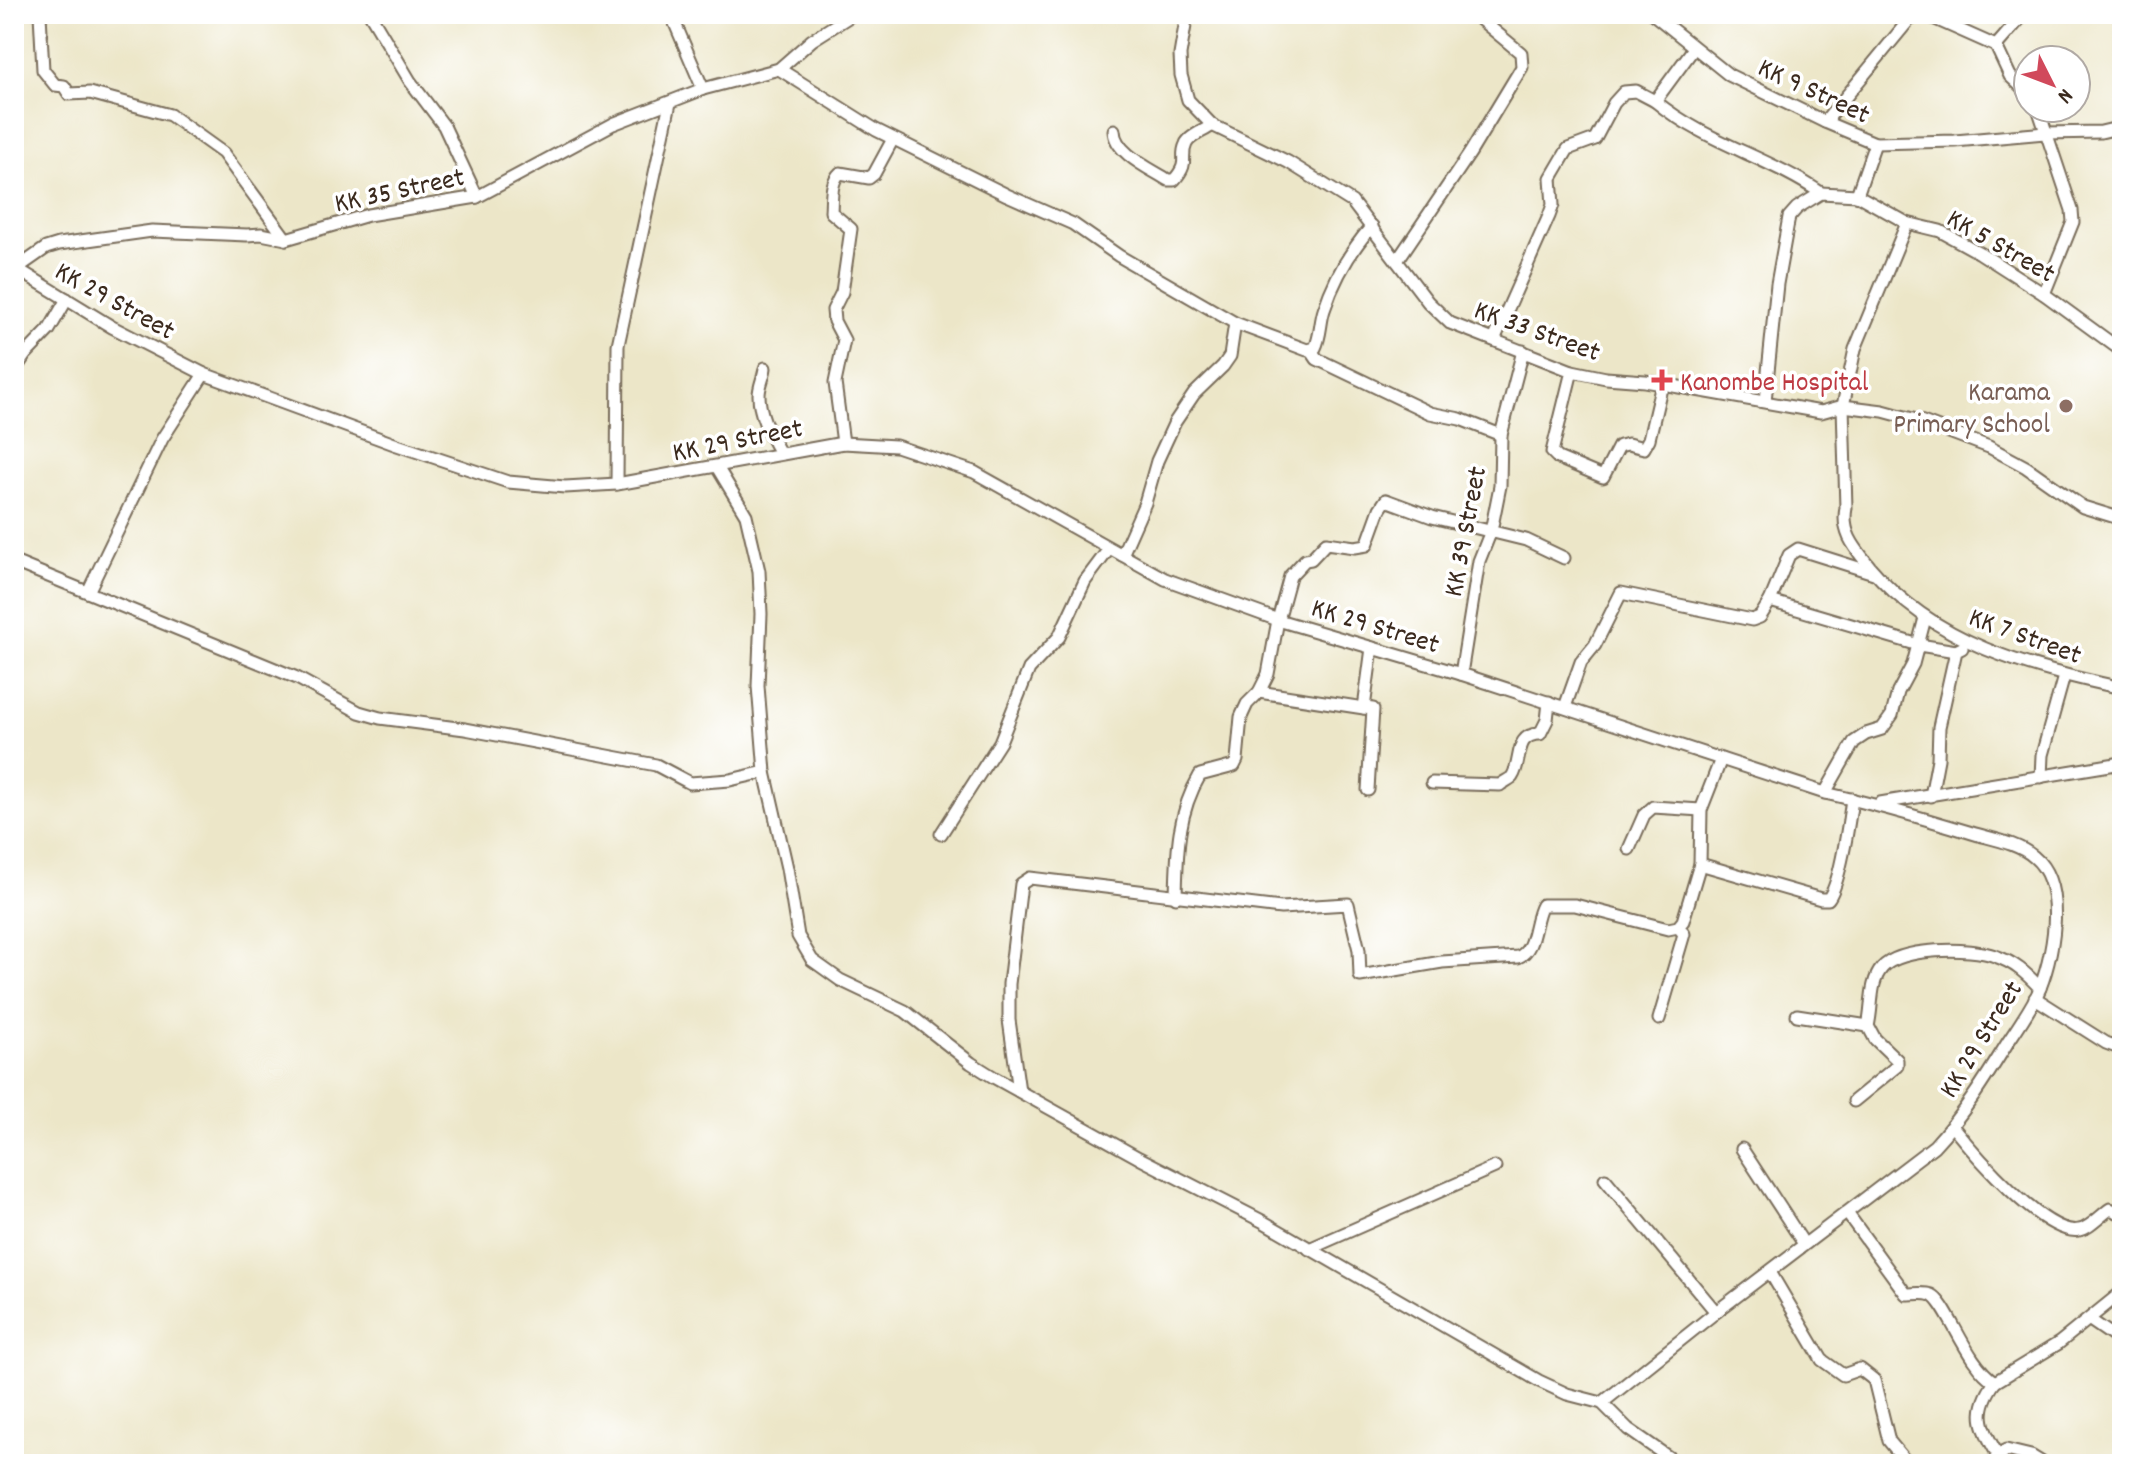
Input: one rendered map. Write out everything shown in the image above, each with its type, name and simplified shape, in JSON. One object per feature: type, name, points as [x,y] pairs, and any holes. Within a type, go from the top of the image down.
[{"type":"street","points":[[40,14],[43,70],[55,85],[64,86],[69,94],[90,93],[170,115],[223,153],[286,239]]},
{"type":"street","points":[[370,14],[410,81],[444,126],[477,197]]},
{"type":"street","points":[[671,14],[703,89]]},
{"type":"street","name":"KK 35 Street","points":[[15,268],[46,248],[59,244],[152,231],[261,234],[286,239],[368,215],[477,197],[613,124],[703,89],[779,69],[812,40],[853,14]]},
{"type":"street","name":"KK 33 Street","points":[[1187,14],[1180,55],[1188,100],[1212,125],[1288,162],[1352,202],[1428,302],[1450,323],[1572,371],[1606,378],[1662,384],[1821,412],[1843,406],[1908,417],[1989,447],[2026,467],[2083,507],[2122,519]]},
{"type":"street","points":[[1397,261],[1470,153],[1522,67],[1521,53],[1474,14]]},
{"type":"street","name":"KK 9 Street","points":[[1653,14],[1729,75],[1875,143],[2101,132],[2122,127]]},
{"type":"street","points":[[1825,122],[1909,20],[1923,14],[1996,46],[2012,78]]},
{"type":"street","points":[[1996,46],[2024,14]]},
{"type":"street","points":[[1655,101],[1694,48]]},
{"type":"street","points":[[779,69],[893,139],[1073,224],[1119,256],[1235,323],[1311,350],[1317,359],[1430,413],[1460,419],[1501,435]]},
{"type":"street","points":[[1494,340],[1553,205],[1551,178],[1568,149],[1595,139],[1614,103],[1624,92],[1636,91],[1733,149],[1802,179],[1821,193]]},
{"type":"street","points":[[617,484],[618,345],[670,103]]},
{"type":"street","points":[[2042,124],[2072,210],[2073,222],[2044,294]]},
{"type":"street","points":[[1114,130],[1117,144],[1126,152],[1168,180],[1174,180],[1185,165],[1186,144],[1212,125]]},
{"type":"street","points":[[843,443],[835,383],[844,340],[834,321],[833,310],[842,292],[851,229],[831,212],[832,195],[835,178],[840,173],[869,178],[874,174],[893,139]]},
{"type":"street","points":[[1765,401],[1777,284],[1789,217],[1808,199],[1821,193],[1857,195],[1875,143]]},
{"type":"street","name":"KK 5 Street","points":[[1857,195],[1907,223],[1940,231],[2044,294],[2122,351]]},
{"type":"street","name":"KK 7 Street","points":[[1907,223],[1855,349],[1843,406],[1846,508],[1843,524],[1853,547],[1875,573],[1925,618],[1969,643],[2017,663],[2122,688]]},
{"type":"street","points":[[1311,350],[1318,343],[1324,311],[1349,256],[1372,226]]},
{"type":"street","name":"KK 29 Street","points":[[15,268],[112,327],[204,374],[508,482],[565,487],[617,484],[843,443],[896,446],[974,472],[1165,579],[1278,620],[1461,674],[1825,793],[1876,804],[2011,844],[2036,858],[2048,873],[2054,909],[2051,944],[2038,993],[1952,1126],[1934,1146],[1602,1403]]},
{"type":"street","points":[[14,371],[49,330],[67,299]]},
{"type":"street","points":[[1122,555],[1175,422],[1194,394],[1230,356],[1235,323]]},
{"type":"street","name":"KK 39 Street","points":[[1461,674],[1479,561],[1491,531],[1500,486],[1501,435],[1523,351]]},
{"type":"street","points":[[765,368],[760,400],[771,437],[780,453]]},
{"type":"street","points":[[1572,371],[1552,452],[1568,463],[1603,477],[1619,446],[1628,444],[1644,448],[1662,384]]},
{"type":"street","points":[[88,592],[162,439],[204,374]]},
{"type":"street","points":[[717,467],[746,515],[759,571],[758,686],[765,772],[787,868],[798,936],[812,960],[840,980],[905,1011],[971,1063],[1019,1091],[1309,1249],[1539,1381],[1567,1394],[1602,1403],[1628,1429],[1678,1464]]},
{"type":"street","points":[[1176,897],[1178,833],[1196,783],[1200,775],[1234,766],[1237,760],[1241,717],[1268,674],[1288,581],[1296,569],[1326,543],[1362,548],[1367,545],[1386,500],[1432,517],[1526,540],[1564,558]]},
{"type":"street","points":[[941,834],[1000,742],[1029,669],[1059,637],[1085,581],[1109,549]]},
{"type":"street","points":[[1565,707],[1581,662],[1597,640],[1619,593],[1752,620],[1760,617],[1789,555],[1798,549],[1875,573]]},
{"type":"street","points":[[14,562],[297,678],[359,712],[380,718],[465,729],[656,765],[690,783],[730,780],[765,772]]},
{"type":"street","points":[[1770,601],[1919,645],[1956,651],[1969,643]]},
{"type":"street","points":[[1825,793],[1854,742],[1882,729],[1892,715],[1919,645],[1925,618]]},
{"type":"street","points":[[1364,708],[1372,648]]},
{"type":"street","points":[[1931,796],[1938,759],[1939,727],[1956,651]]},
{"type":"street","points":[[2041,777],[2042,755],[2064,676]]},
{"type":"street","points":[[1259,692],[1373,709],[1368,790]]},
{"type":"street","points":[[1432,783],[1500,785],[1508,780],[1525,739],[1543,730],[1549,702]]},
{"type":"street","points":[[1019,1091],[1009,1020],[1009,984],[1024,880],[1030,878],[1281,908],[1348,904],[1359,950],[1360,976],[1442,962],[1518,957],[1530,945],[1542,905],[1575,905],[1668,929],[1678,927],[1683,921],[1700,864],[1701,810],[1721,759]]},
{"type":"street","points":[[1876,804],[2122,763]]},
{"type":"street","points":[[1700,864],[1828,899],[1841,869],[1852,799]]},
{"type":"street","points":[[1629,849],[1644,815],[1653,807],[1701,810]]},
{"type":"street","points":[[1659,1019],[1684,934],[1678,927]]},
{"type":"street","points":[[1854,1101],[1897,1066],[1897,1060],[1875,1039],[1868,1026],[1873,984],[1888,961],[1918,953],[1988,954],[2016,966],[2038,993],[2106,1043],[2122,1049]]},
{"type":"street","points":[[1797,1015],[1868,1026]]},
{"type":"street","points":[[1952,1126],[1998,1179],[2051,1222],[2068,1230],[2082,1231],[2110,1209],[2122,1214]]},
{"type":"street","points":[[1742,1149],[1804,1244]]},
{"type":"street","points":[[1309,1249],[1495,1167]]},
{"type":"street","points":[[1605,1179],[1716,1312]]},
{"type":"street","points":[[1847,1213],[1906,1294],[1922,1293],[1936,1299],[1965,1349],[1995,1382]]},
{"type":"street","points":[[1770,1272],[1822,1360],[1843,1375],[1860,1369],[1874,1380],[1889,1441],[1908,1464]]},
{"type":"street","points":[[2044,1464],[2012,1450],[2006,1450],[1994,1459],[1981,1409],[1985,1395],[1995,1382],[2059,1343],[2122,1292]]},
{"type":"street","points":[[2090,1320],[2122,1342]]},
{"type":"place","name":"Kanombe Hospital","points":[[1662,380]]},
{"type":"place","name":"Karama Primary School","points":[[2066,406]]}]
